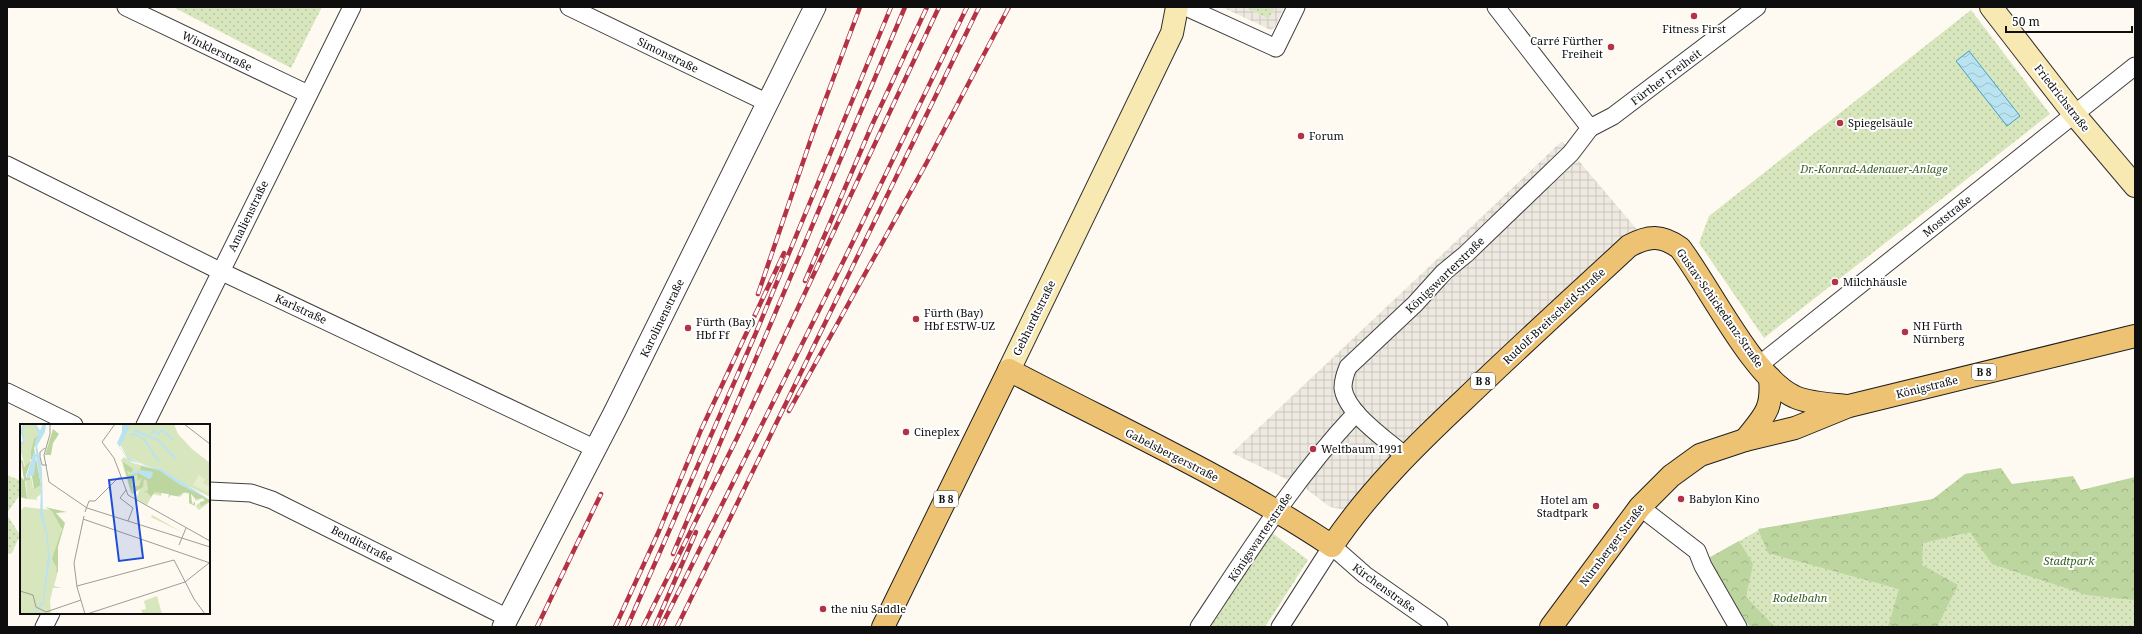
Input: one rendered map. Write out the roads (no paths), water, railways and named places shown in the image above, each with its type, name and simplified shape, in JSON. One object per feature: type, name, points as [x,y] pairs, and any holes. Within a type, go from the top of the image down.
[{"type":"main road","name":"Gebhardtstraße","points":[[883,627],[1172,32],[1176,7]]},
{"type":"main road","name":"Friedrichstraße","points":[[1991,7],[2074,114],[2135,186]]},
{"type":"main road","name":"Gustav-Schickedanz-Straße","points":[[1653,237],[1674,243],[1686,255],[1764,372],[1779,388],[1806,401],[1849,406]]},
{"type":"main road","name":"Rudolf-Breitscheid-Straße","points":[[1332,546],[1346,526],[1405,456],[1512,354],[1630,246],[1641,239],[1653,237]]},
{"type":"main road","name":"Königstraße","points":[[1745,440],[1795,428],[1849,406],[2135,336]]},
{"type":"main road","name":"Gabelsbergerstraße","points":[[1008,370],[1216,477],[1276,511],[1332,546]]},
{"type":"main road","points":[[1745,440],[1766,414],[1771,396],[1764,372]]},
{"type":"main road","name":"Nürnberger Straße","points":[[1551,627],[1640,507],[1671,476],[1700,455],[1745,440]]},
{"type":"street","name":"Winklerstraße","points":[[128,7],[308,94]]},
{"type":"street","name":"Amalienstraße","points":[[145,424],[352,7]]},
{"type":"street","name":"Simonstraße","points":[[569,7],[768,103]]},
{"type":"street","name":"Karolinenstraße","points":[[506,623],[596,449],[815,7]]},
{"type":"street","points":[[1186,7],[1276,48],[1296,7]]},
{"type":"street","points":[[1496,7],[1590,128]]},
{"type":"street","name":"Fürther Freiheit","points":[[1590,128],[1618,113],[1757,7]]},
{"type":"street","name":"Moststraße","points":[[1764,372],[2074,114],[2135,66]]},
{"type":"street","name":"Königswarterstraße","points":[[1405,456],[1356,413],[1349,405],[1343,388],[1344,378],[1348,367],[1415,304],[1444,272],[1466,254],[1571,154],[1590,128]]},
{"type":"street","name":"Karlstraße","points":[[7,165],[220,271],[596,449]]},
{"type":"street","points":[[7,392],[72,424]]},
{"type":"street","name":"Königswarterstraße","points":[[1202,622],[1276,511],[1296,484],[1356,413]]},
{"type":"street","name":"Benditstraße","points":[[210,491],[251,493],[272,500],[506,623]]},
{"type":"street","points":[[1640,507],[1696,551],[1702,566],[1738,627]]},
{"type":"street","name":"Rudolf-Breitscheid-Straße","points":[[1280,627],[1332,546]]},
{"type":"street","name":"Kirchenstraße","points":[[1332,546],[1365,576],[1439,627]]},
{"type":"street","points":[[44,627],[50,614]]},
{"type":"water","points":[[1969,51],[2020,116],[2007,126],[1956,61]]},
{"type":"railway","points":[[758,294],[814,130],[860,7]]},
{"type":"railway","points":[[627,627],[755,335],[891,7]]},
{"type":"railway","points":[[673,554],[905,7]]},
{"type":"railway","points":[[805,281],[872,125],[927,7]]},
{"type":"railway","points":[[643,627],[737,438],[939,7]]},
{"type":"railway","points":[[661,627],[844,260],[967,7]]},
{"type":"railway","points":[[677,627],[979,7]]},
{"type":"railway","points":[[789,411],[927,162],[1009,7]]},
{"type":"railway","points":[[615,627],[659,531],[701,430],[784,253]]},
{"type":"railway","points":[[537,627],[601,494]]},
{"type":"railway","points":[[655,626],[696,532]]},
{"type":"place","name":"Fitness First","points":[[1694,16]]},
{"type":"place","name":"Carré Fürther Freiheit","points":[[1611,47]]},
{"type":"place","name":"Spiegelsäule","points":[[1840,123]]},
{"type":"place","name":"Forum","points":[[1301,136]]},
{"type":"place","name":"Milchhäusle","points":[[1835,282]]},
{"type":"place","name":"Fürth (Bay) Hbf ESTW-UZ","points":[[916,319]]},
{"type":"place","name":"Fürth (Bay) Hbf Ff","points":[[688,328]]},
{"type":"place","name":"NH Fürth Nürnberg","points":[[1905,332]]},
{"type":"place","name":"Cineplex","points":[[906,432]]},
{"type":"place","name":"Weltbaum 1991","points":[[1313,449]]},
{"type":"place","name":"Babylon Kino","points":[[1681,499]]},
{"type":"place","name":"Hotel am Stadtpark","points":[[1596,506]]},
{"type":"place","name":"the niu Saddle","points":[[823,609]]},
{"type":"park label","name":"Dr.-Konrad-Adenauer-Anlage","points":[[1874,169]]},
{"type":"park label","name":"Stadtpark","points":[[2069,561]]},
{"type":"park label","name":"Rodelbahn","points":[[1800,598]]}]
